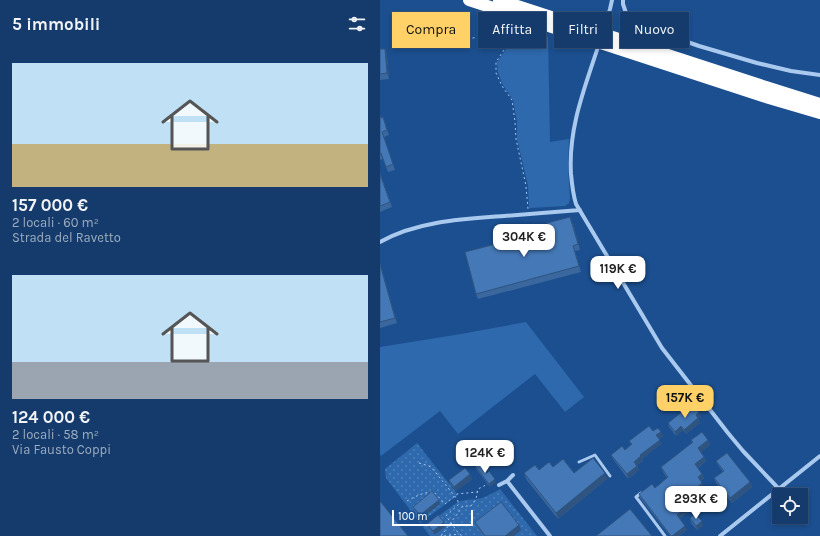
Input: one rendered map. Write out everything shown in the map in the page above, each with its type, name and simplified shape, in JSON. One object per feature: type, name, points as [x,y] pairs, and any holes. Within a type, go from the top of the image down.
[{"type":"highway","points":[[469,0],[769,98],[820,113]]},
{"type":"highway","points":[[499,0],[820,104]]},
{"type":"highway","points":[[769,88],[820,98]]},
{"type":"street","points":[[612,0],[607,21],[580,100],[575,122],[571,145],[570,166],[572,192],[576,204],[662,348],[728,433],[778,488]]},
{"type":"street","points":[[623,0],[627,16],[636,24],[699,46],[757,63],[791,71],[820,75]]},
{"type":"street","points":[[380,242],[414,228],[460,219],[580,210]]},
{"type":"street","points":[[780,488],[820,456]]},
{"type":"street","points":[[499,485],[507,481],[513,475]]},
{"type":"street","points":[[507,481],[550,536]]},
{"type":"street","points":[[720,536],[772,495]]},
{"type":"lane","points":[[579,462],[595,455],[610,476]]},
{"type":"lane","points":[[642,493],[636,497],[664,536]]},
{"type":"path","points":[[470,38],[505,34],[510,36],[508,44],[496,62],[496,73],[502,86],[512,100],[516,139],[526,186],[528,214]]},
{"type":"path","points":[[418,463],[432,468],[455,496],[459,504],[446,516],[459,534],[463,536]]},
{"type":"path","points":[[441,536],[463,506],[471,506],[476,500],[478,489],[488,484]]},
{"type":"path","points":[[407,501],[421,494],[434,492],[445,504],[460,494],[477,492]]},
{"type":"path","points":[[444,536],[459,534]]},
{"type":"shaded area","points":[[546,36],[548,37],[550,142],[569,139],[568,166],[570,198],[569,203],[565,206],[529,208],[528,186],[517,139],[517,122],[513,100],[503,85],[498,73],[497,62],[507,48],[546,48]]},
{"type":"shaded area","points":[[526,322],[584,397],[565,412],[535,374],[458,434],[440,411],[381,456],[380,347]]},
{"type":"shaded area","points":[[417,443],[458,495],[420,523],[386,478],[385,469]]},
{"type":"shaded area","points":[[500,489],[537,536],[430,536],[423,527],[458,502],[463,500],[478,499]]},
{"type":"building","points":[[380,49],[385,49],[387,73],[380,74]]},
{"type":"building","points":[[380,116],[381,118],[383,117],[387,130],[382,132],[393,164],[386,167],[381,153],[380,154]]},
{"type":"building","points":[[380,174],[390,202],[380,206]]},
{"type":"building","points":[[570,217],[578,244],[573,246],[579,266],[476,294],[465,252],[549,230],[547,223]]},
{"type":"building","points":[[380,264],[395,318],[380,322]]},
{"type":"building","points":[[692,404],[699,412],[696,415],[698,418],[684,430],[681,426],[675,432],[668,423]]},
{"type":"building","points":[[649,426],[653,431],[658,428],[661,432],[656,435],[660,440],[640,455],[641,456],[634,462],[637,466],[627,474],[611,455],[622,446],[625,450],[632,444],[629,441]]},
{"type":"building","points":[[702,432],[708,440],[698,448],[704,457],[695,464],[702,474],[698,477],[702,483],[694,490],[700,497],[677,515],[685,526],[671,536],[639,494],[652,484],[655,488],[668,477],[661,467],[693,442],[691,440]]},
{"type":"building","points":[[727,453],[750,482],[730,498],[714,478],[724,471],[716,461]]},
{"type":"building","points":[[593,458],[605,473],[556,513],[524,473],[535,465],[539,470],[549,462],[553,467],[563,459],[574,473]]},
{"type":"building","points":[[479,463],[487,473],[489,471],[495,479],[489,484],[475,466]]},
{"type":"building","points":[[465,468],[470,474],[454,487],[449,480]]},
{"type":"building","points":[[432,491],[439,500],[420,515],[413,507]]},
{"type":"building","points":[[380,501],[408,536],[380,536]]},
{"type":"building","points":[[501,502],[519,525],[505,536],[485,536],[475,522]]},
{"type":"building","points":[[630,509],[652,536],[596,536]]},
{"type":"building","points":[[695,514],[702,521],[696,526],[690,518]]},
{"type":"building","points":[[438,515],[444,522],[433,531],[427,524]]}]
